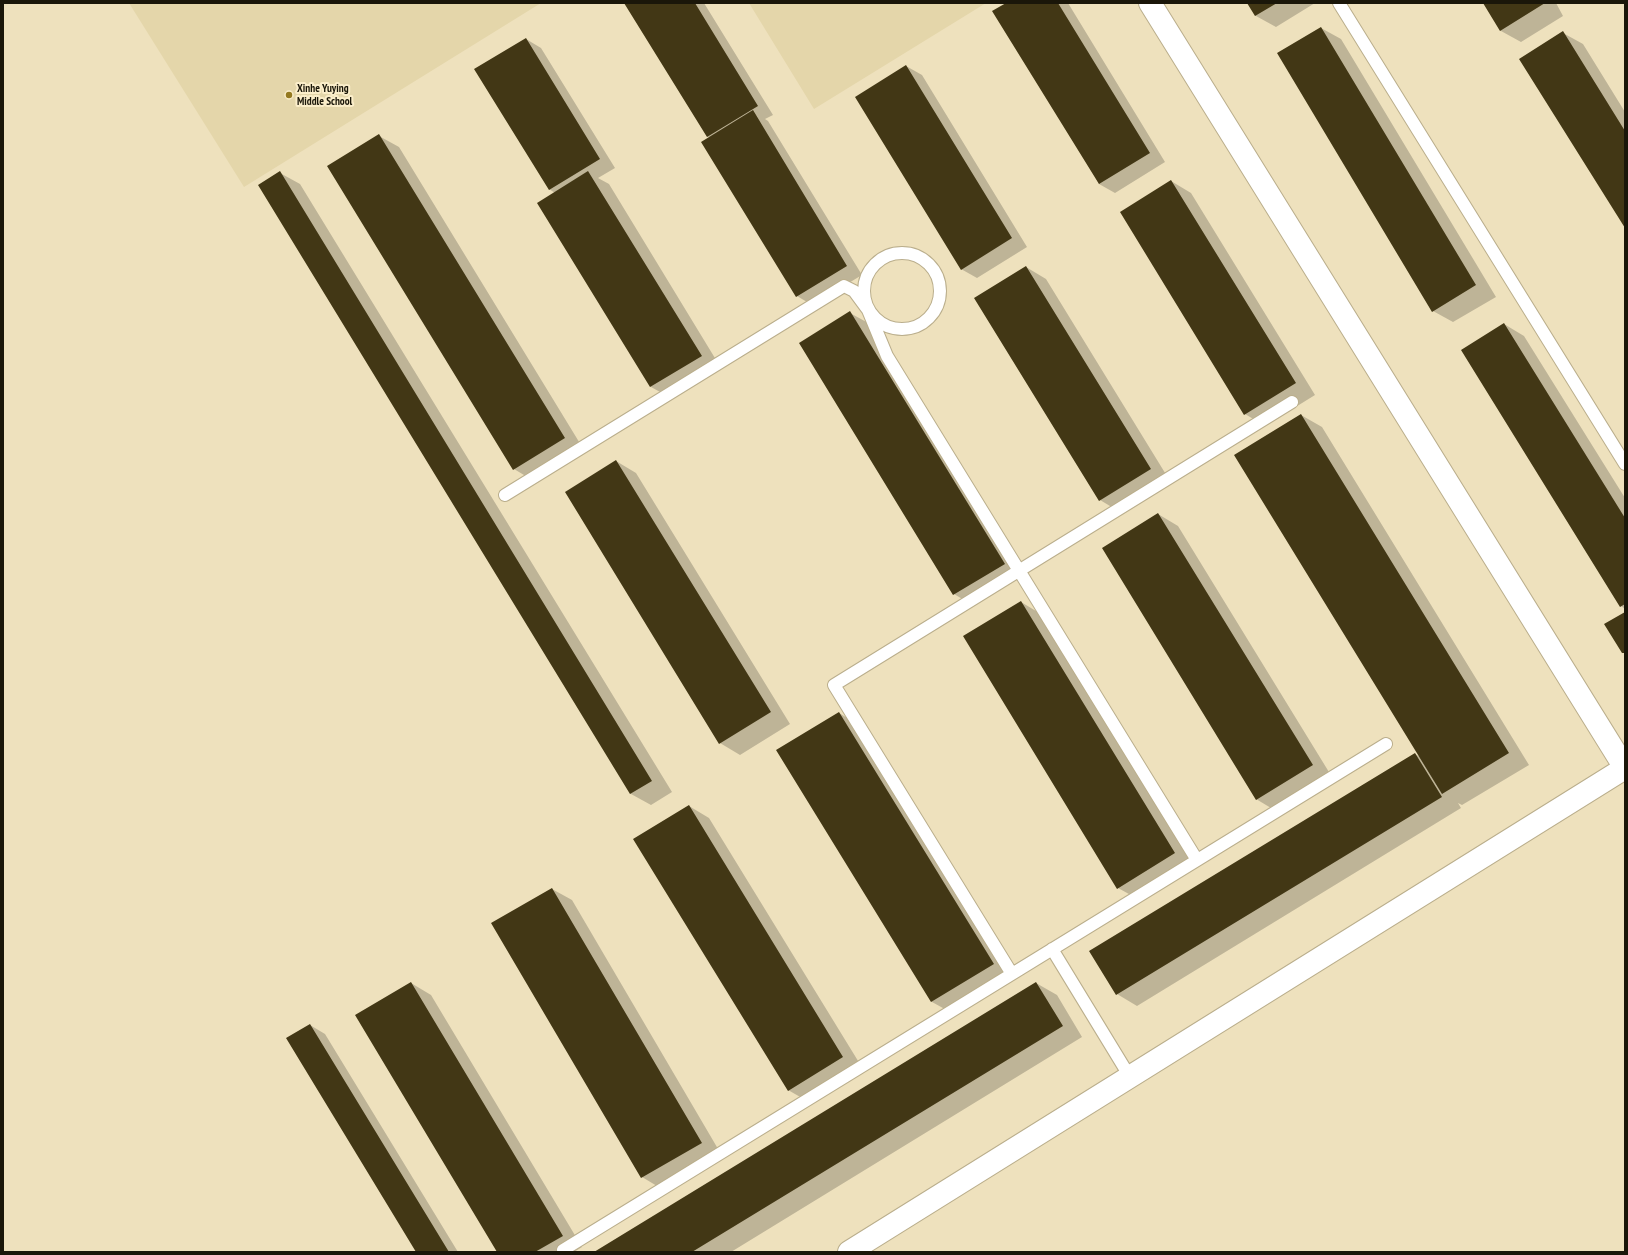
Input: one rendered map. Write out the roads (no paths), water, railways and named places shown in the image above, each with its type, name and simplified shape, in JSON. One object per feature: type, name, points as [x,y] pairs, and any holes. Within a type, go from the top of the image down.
[{"type":"street","points":[[849,1252],[1625,768],[1150,3]]},
{"type":"lane","points":[[1339,3],[1625,464]]},
{"type":"lane","points":[[505,495],[844,286],[854,291],[868,310],[877,320],[889,327],[902,329],[915,327],[927,320],[935,310],[940,297],[940,283],[935,271],[926,261],[915,255],[902,252],[890,254],[878,261],[869,271],[864,284],[864,297],[868,310],[887,356],[1198,860]]},
{"type":"lane","points":[[1012,974],[834,685],[1292,402]]},
{"type":"lane","points":[[563,1250],[1386,744]]},
{"type":"lane","points":[[1052,950],[1130,1077]]},
{"type":"place","name":"Xinhe Yuying Middle School","points":[[289,95]]}]
